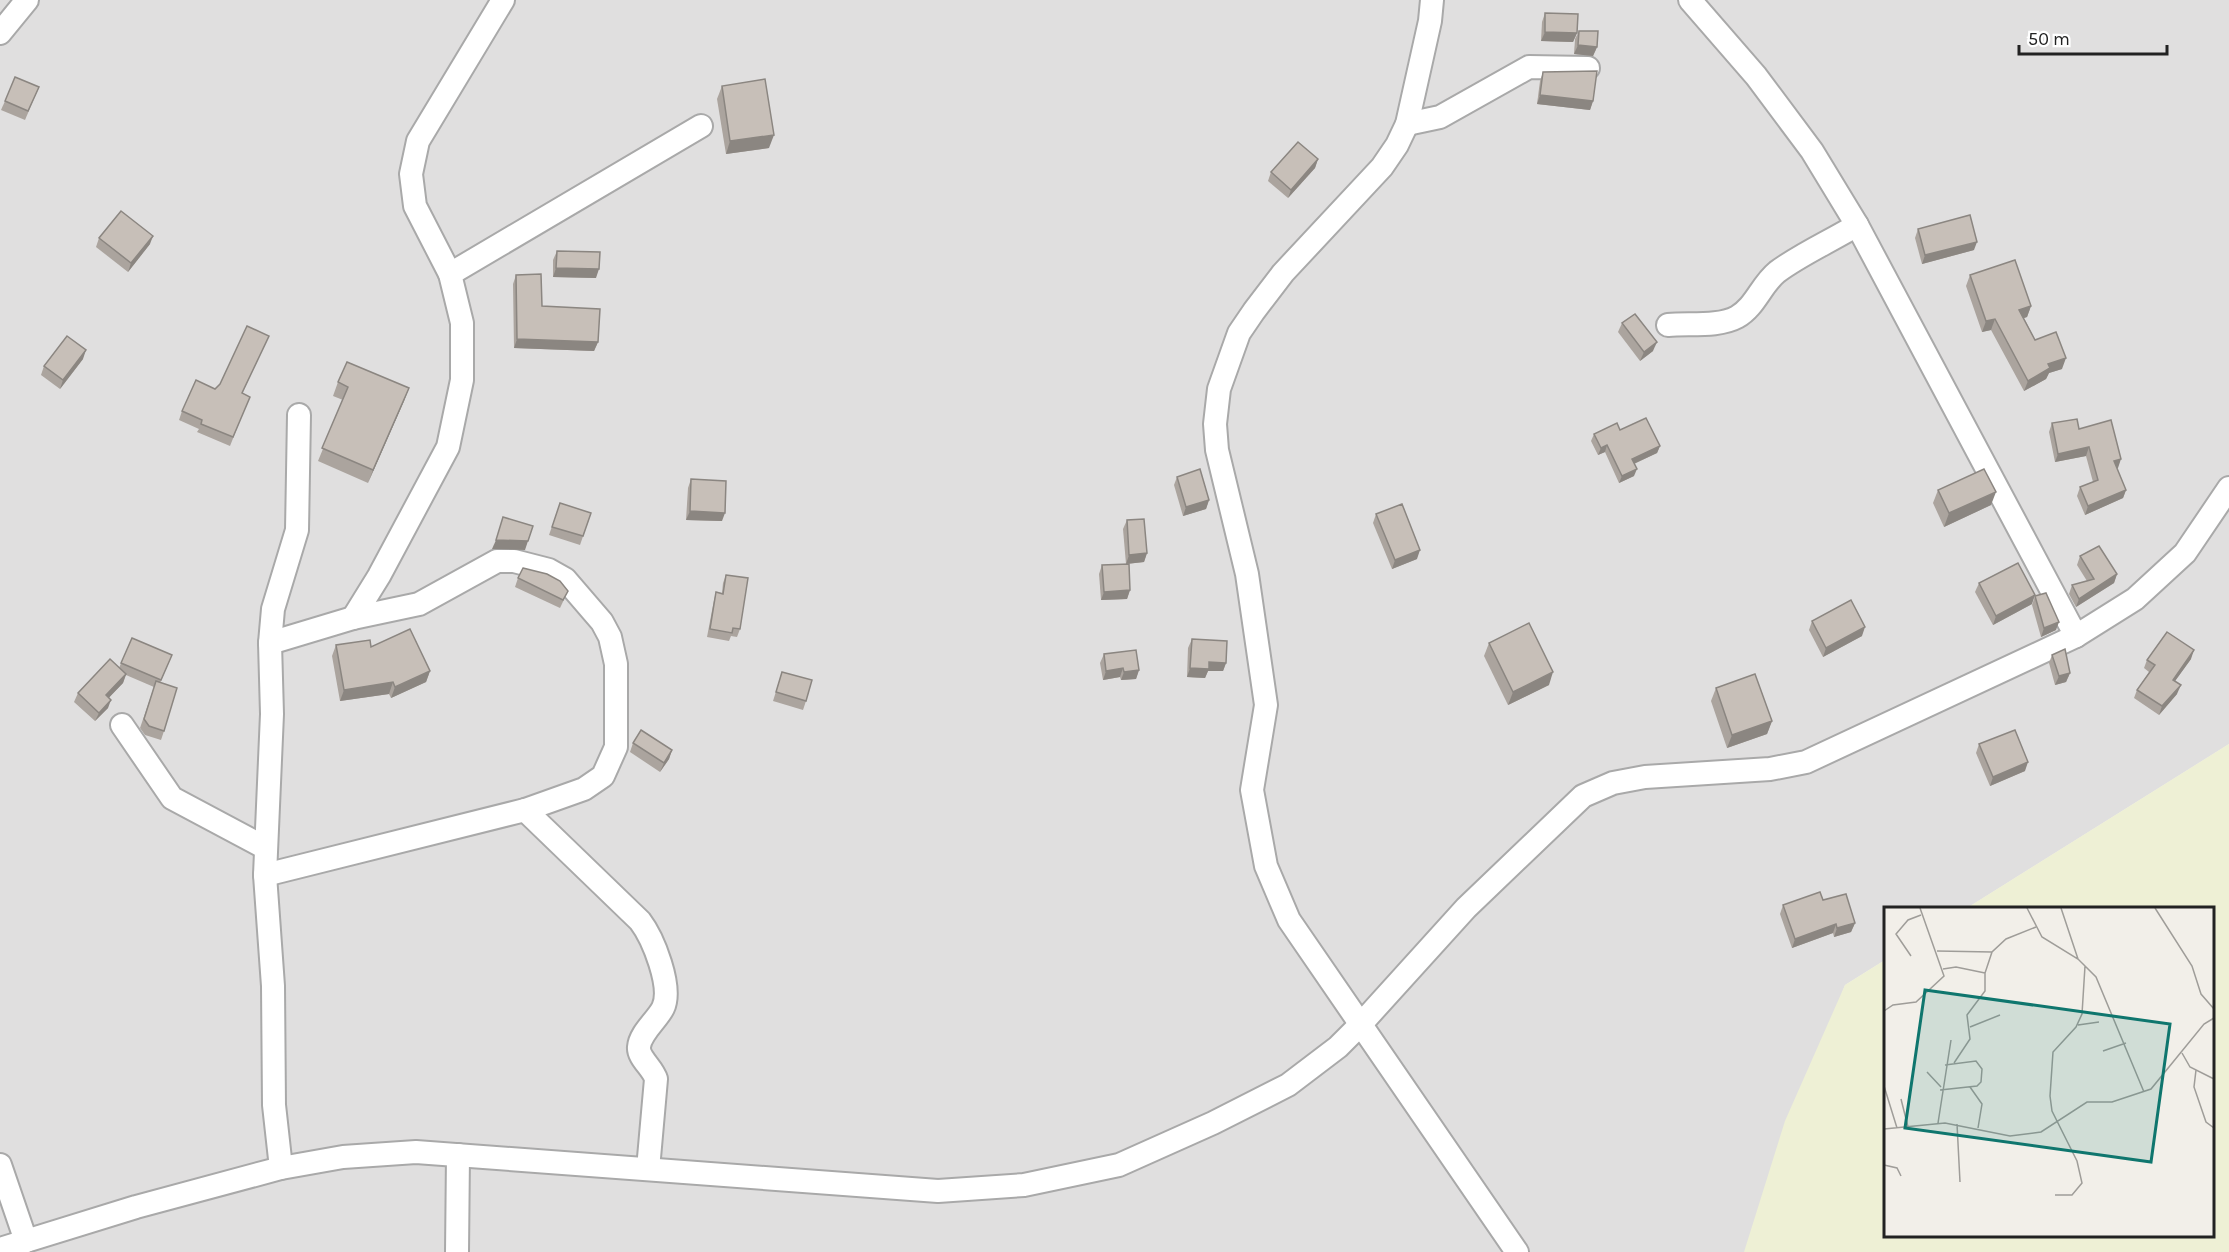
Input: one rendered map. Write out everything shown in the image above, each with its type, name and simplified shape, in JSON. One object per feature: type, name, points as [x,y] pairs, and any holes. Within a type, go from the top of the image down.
[{"type":"street","points":[[0,33],[27,0]]},
{"type":"street","points":[[353,618],[380,576],[448,447],[462,380],[462,323],[450,274],[415,206],[411,174],[418,141],[503,0]]},
{"type":"street","points":[[1432,0],[1430,21],[1407,124],[1382,167],[1283,273],[1239,333],[1219,389],[1215,424],[1217,450],[1247,574],[1264,682],[1266,705],[1252,790],[1266,866],[1289,920],[1517,1252]]},
{"type":"street","points":[[1690,0],[1756,76],[1812,151],[1857,225],[2076,636]]},
{"type":"street","points":[[1407,124],[1440,117],[1529,67],[1588,68]]},
{"type":"street","points":[[450,274],[701,126]]},
{"type":"street","points":[[1668,324],[1736,318],[1748,308],[1763,285],[1777,272],[1857,225]]},
{"type":"street","points":[[281,1168],[274,1105],[273,987],[265,875],[272,714],[270,643],[273,609],[297,531],[299,415]]},
{"type":"street","points":[[0,1249],[136,1207],[281,1168],[343,1157],[416,1152],[938,1191],[1024,1185],[1119,1166],[1213,1123],[1288,1085],[1338,1047],[1466,908],[1583,796],[1613,783],[1645,777],[1770,770],[1806,762],[2076,636],[2135,599],[2185,553],[2229,488]]},
{"type":"street","points":[[265,875],[525,810],[584,789],[603,776],[616,747],[616,664],[610,637],[602,622],[565,579],[537,567],[514,561],[497,561],[419,604],[353,618],[270,643]]},
{"type":"street","points":[[122,725],[171,798],[266,848]]},
{"type":"street","points":[[525,810],[640,921],[652,941],[666,993],[663,1007],[639,1045],[640,1053],[654,1071],[656,1079],[648,1169]]},
{"type":"street","points":[[457,1252],[458,1155]]},
{"type":"street","points":[[0,1165],[27,1241]]},
{"type":"shaded area","points":[[0,0],[2229,0],[2229,744],[1969,907],[1884,907],[1884,961],[1845,985],[1745,1252],[0,1252]]},
{"type":"green space","points":[[2229,744],[2229,1252],[1744,1252],[1785,1121],[1845,985],[1884,961],[1884,1237],[2214,1237],[2214,907],[1969,907]]},
{"type":"building","points":[[1545,13],[1578,14],[1577,33],[1545,32]]},
{"type":"building","points":[[1579,31],[1598,31],[1597,47],[1578,45]]},
{"type":"building","points":[[1597,71],[1593,101],[1540,95],[1543,72]]},
{"type":"building","points":[[15,77],[39,87],[28,111],[5,101]]},
{"type":"building","points":[[765,79],[774,135],[730,141],[722,86]]},
{"type":"building","points":[[1298,142],[1318,159],[1291,190],[1271,172]]},
{"type":"building","points":[[121,211],[153,236],[131,263],[99,238]]},
{"type":"building","points":[[1970,215],[1977,242],[1925,255],[1918,229]]},
{"type":"building","points":[[557,251],[600,252],[599,269],[556,268]]},
{"type":"building","points":[[2015,260],[2031,306],[2019,310],[2035,340],[2056,332],[2066,358],[2048,364],[2050,368],[2028,381],[1995,319],[1986,321],[1970,275]]},
{"type":"building","points":[[541,274],[542,306],[600,309],[598,342],[517,339],[516,275]]},
{"type":"building","points":[[1635,314],[1657,342],[1644,352],[1622,323]]},
{"type":"building","points":[[247,326],[269,336],[242,393],[250,397],[233,437],[201,424],[202,420],[182,411],[196,380],[215,389],[220,384]]},
{"type":"building","points":[[67,336],[86,350],[63,380],[44,366]]},
{"type":"building","points":[[347,362],[409,388],[373,470],[322,448],[348,387],[338,382]]},
{"type":"building","points":[[1646,418],[1660,446],[1632,459],[1637,469],[1622,476],[1607,445],[1601,448],[1594,434],[1617,423],[1620,430]]},
{"type":"building","points":[[2077,419],[2079,429],[2111,420],[2121,459],[2114,461],[2126,490],[2088,506],[2080,487],[2098,480],[2089,447],[2058,454],[2052,423]]},
{"type":"building","points":[[1200,469],[1209,500],[1186,507],[1177,477]]},
{"type":"building","points":[[1984,469],[1996,492],[1949,513],[1938,490]]},
{"type":"building","points":[[691,479],[726,481],[725,513],[690,511]]},
{"type":"building","points":[[560,503],[591,513],[583,536],[552,527]]},
{"type":"building","points":[[1402,504],[1420,550],[1395,560],[1376,514]]},
{"type":"building","points":[[503,517],[533,526],[528,541],[496,540]]},
{"type":"building","points":[[1144,519],[1147,553],[1129,555],[1127,520]]},
{"type":"building","points":[[2099,546],[2117,574],[2079,599],[2072,585],[2094,579],[2080,556]]},
{"type":"building","points":[[2018,563],[2035,595],[1996,616],[1979,583]]},
{"type":"building","points":[[1129,564],[1130,590],[1104,592],[1102,565]]},
{"type":"building","points":[[523,568],[547,574],[560,581],[568,591],[563,600],[518,578]]},
{"type":"building","points":[[726,575],[748,578],[740,629],[733,628],[732,633],[710,629],[716,592],[723,594]]},
{"type":"building","points":[[2046,593],[2059,622],[2044,628],[2035,596]]},
{"type":"building","points":[[1851,600],[1865,627],[1826,648],[1812,621]]},
{"type":"building","points":[[1529,623],[1553,672],[1513,692],[1489,643]]},
{"type":"building","points":[[410,629],[430,671],[395,687],[393,682],[344,690],[336,645],[370,640],[371,647]]},
{"type":"building","points":[[2167,632],[2194,650],[2173,680],[2181,685],[2162,706],[2137,690],[2155,665],[2147,660]]},
{"type":"building","points":[[132,638],[172,655],[161,680],[121,663]]},
{"type":"building","points":[[1192,639],[1227,641],[1226,663],[1209,662],[1209,669],[1190,668]]},
{"type":"building","points":[[2065,649],[2070,673],[2059,676],[2052,655]]},
{"type":"building","points":[[1136,650],[1139,670],[1124,672],[1123,668],[1106,671],[1104,654]]},
{"type":"building","points":[[110,659],[126,674],[106,695],[111,700],[99,713],[78,693]]},
{"type":"building","points":[[782,672],[812,680],[806,701],[776,692]]},
{"type":"building","points":[[1755,674],[1772,721],[1732,735],[1716,688]]},
{"type":"building","points":[[156,681],[177,688],[164,731],[149,726],[144,719]]},
{"type":"building","points":[[641,730],[672,750],[664,763],[633,743]]},
{"type":"building","points":[[2015,730],[2028,762],[1993,777],[1979,744]]},
{"type":"building","points":[[1820,892],[1823,900],[1846,894],[1855,923],[1837,928],[1836,924],[1795,939],[1783,905]]}]
